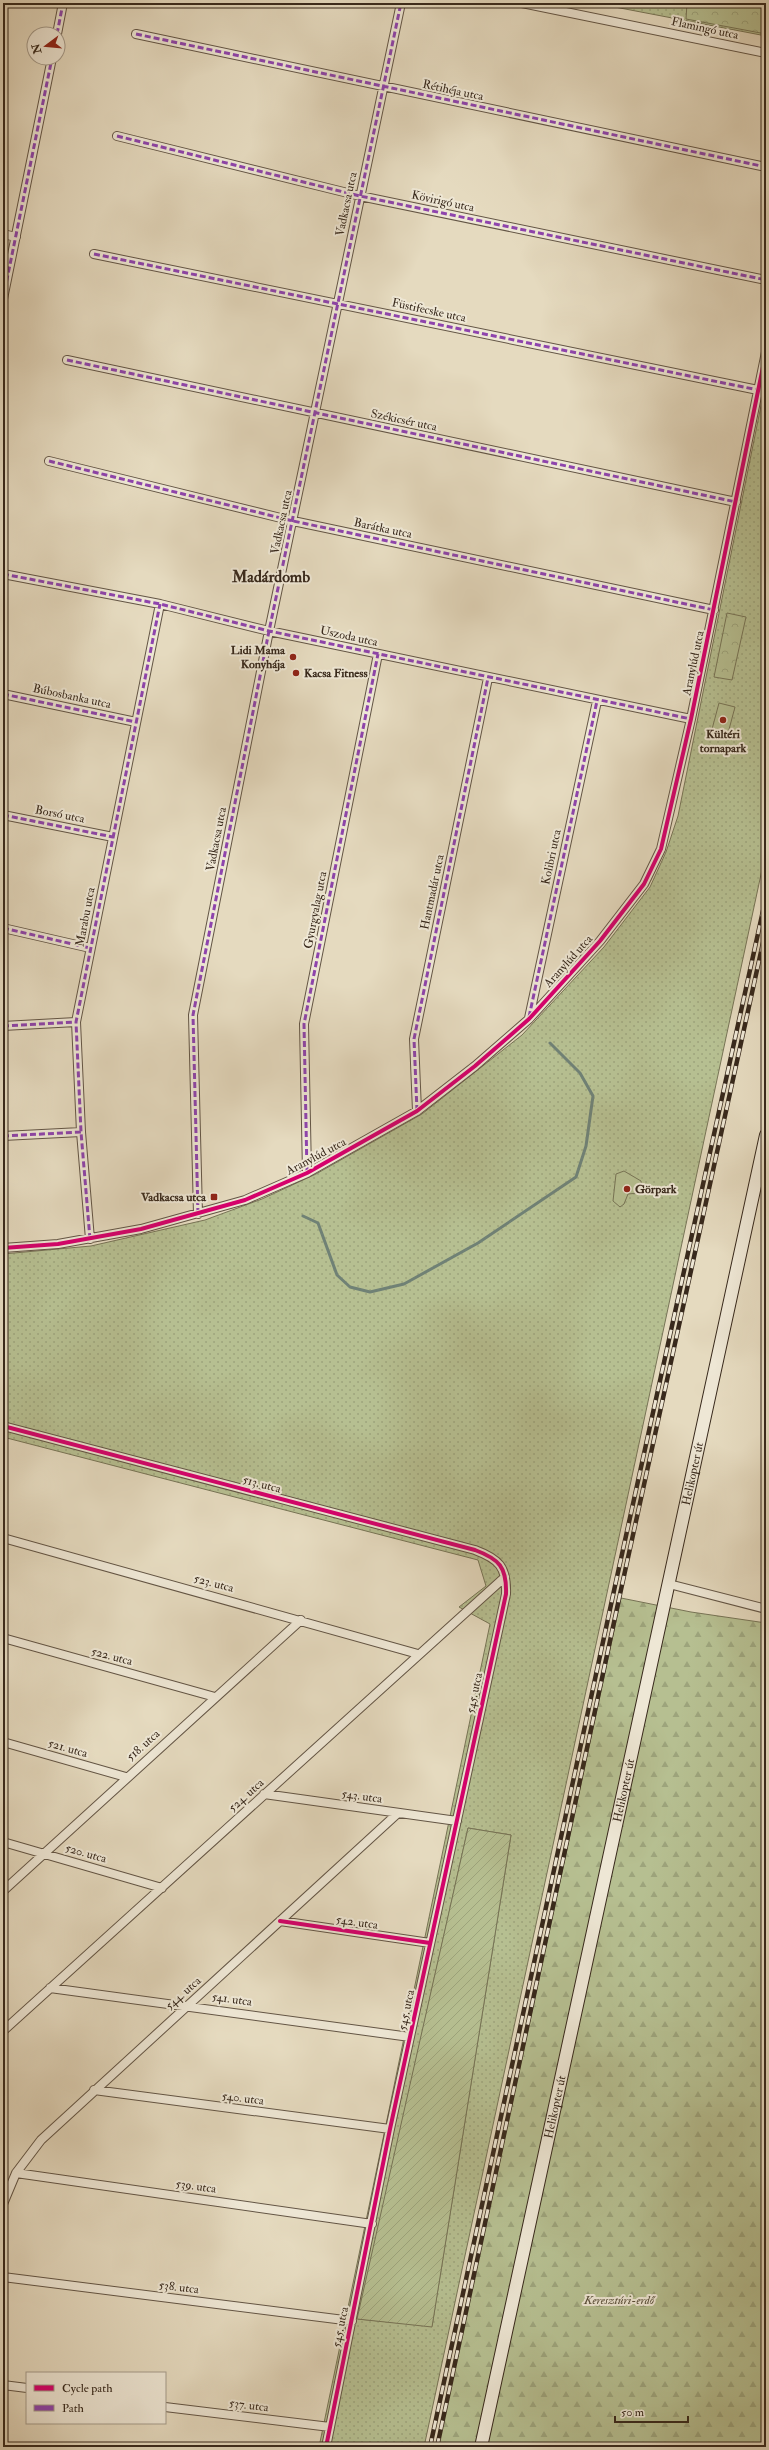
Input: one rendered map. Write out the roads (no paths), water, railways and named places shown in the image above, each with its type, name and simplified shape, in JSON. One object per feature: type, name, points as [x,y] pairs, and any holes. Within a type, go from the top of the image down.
[{"type":"street","points":[[59,26],[63,3]]},
{"type":"street","name":"Vadkacsa utca","points":[[198,1214],[193,1015],[269,631],[316,414],[401,3]]},
{"type":"street","name":"Flamingó utca","points":[[522,3],[766,53]]},
{"type":"street","name":"Rétihéja utca","points":[[136,34],[766,167]]},
{"type":"street","points":[[3,299],[50,66]]},
{"type":"street","name":"Kövirigó utca","points":[[117,136],[360,196],[766,280]]},
{"type":"street","points":[[3,234],[16,237]]},
{"type":"street","name":"Füstifecske utca","points":[[94,254],[758,390]]},
{"type":"street","name":"Aranylúd utca","points":[[3,1248],[90,1239],[141,1229],[245,1200],[308,1173],[417,1111],[475,1066],[529,1019],[600,941],[644,884],[661,849],[691,719],[766,352]]},
{"type":"street","name":"Székicsér utca","points":[[67,360],[736,502]]},
{"type":"street","name":"Barátka utca","points":[[49,461],[293,521],[714,610]]},
{"type":"street","name":"Uszoda utca","points":[[3,574],[160,604],[269,631],[597,701],[691,719]]},
{"type":"street","name":"Marabu utca","points":[[90,1239],[81,1132],[76,1022],[160,604]]},
{"type":"street","name":"Gyurgyalag utca","points":[[308,1173],[304,1024],[378,654]]},
{"type":"street","name":"Hantmadár utca","points":[[417,1111],[414,1039],[488,678]]},
{"type":"street","name":"Búbosbanka utca","points":[[3,694],[136,722]]},
{"type":"street","name":"Kolibri utca","points":[[529,1019],[597,701]]},
{"type":"street","name":"Borsó utca","points":[[3,815],[113,837]]},
{"type":"street","points":[[3,928],[90,948]]},
{"type":"street","points":[[3,1026],[76,1022]]},
{"type":"street","points":[[3,1136],[81,1132]]},
{"type":"street","name":"Helikopter út","points":[[481,2447],[766,1135]]},
{"type":"street","name":"513. utca","points":[[3,1426],[475,1550],[494,1557],[505,1577]]},
{"type":"street","name":"523. utca","points":[[3,1538],[301,1620],[418,1654]]},
{"type":"street","name":"524. utca","points":[[3,2031],[418,1654],[505,1577]]},
{"type":"street","name":"545. utca","points":[[326,2447],[390,2129],[506,1594],[505,1577]]},
{"type":"street","points":[[669,1584],[766,1609]]},
{"type":"street","name":"518. utca","points":[[3,1891],[126,1777],[301,1620]]},
{"type":"street","name":"522. utca","points":[[3,1638],[215,1697]]},
{"type":"street","name":"521. utca","points":[[3,1742],[126,1777]]},
{"type":"street","name":"543. utca","points":[[264,1794],[457,1821]]},
{"type":"street","name":"544. utca","points":[[3,2204],[16,2173],[41,2140],[398,1813]]},
{"type":"street","name":"520. utca","points":[[3,1842],[162,1888]]},
{"type":"street","name":"542. utca","points":[[280,1921],[430,1943]]},
{"type":"street","name":"541. utca","points":[[50,1988],[187,2005],[410,2037]]},
{"type":"street","name":"540. utca","points":[[94,2090],[390,2129]]},
{"type":"street","name":"539. utca","points":[[16,2173],[372,2224]]},
{"type":"street","name":"538. utca","points":[[3,2277],[352,2322]]},
{"type":"street","points":[[3,2385],[26,2388]]},
{"type":"street","name":"537. utca","points":[[166,2407],[330,2428]]},
{"type":"waterway","points":[[303,1216],[318,1223],[337,1275],[350,1287],[370,1292],[404,1284],[478,1243],[576,1177],[586,1146],[593,1096],[580,1073],[550,1043]]},
{"type":"railway","points":[[430,2447],[615,1586],[766,897]]},
{"type":"railway","points":[[437,2447],[622,1585],[766,929]]},
{"type":"place","name":"Lidi Mama Konyhája","points":[[293,657]]},
{"type":"place","name":"Kacsa Fitness","points":[[296,673]]},
{"type":"place","name":"Kültéri tornapark","points":[[723,720]]},
{"type":"place","name":"Görpark","points":[[627,1189]]},
{"type":"place","name":"Vadkacsa utca","points":[[214,1197]]},
{"type":"district","name":"Madárdomb","points":[[271,576]]},
{"type":"park label","name":"Keresztúri-erdő","points":[[619,2300]]}]
